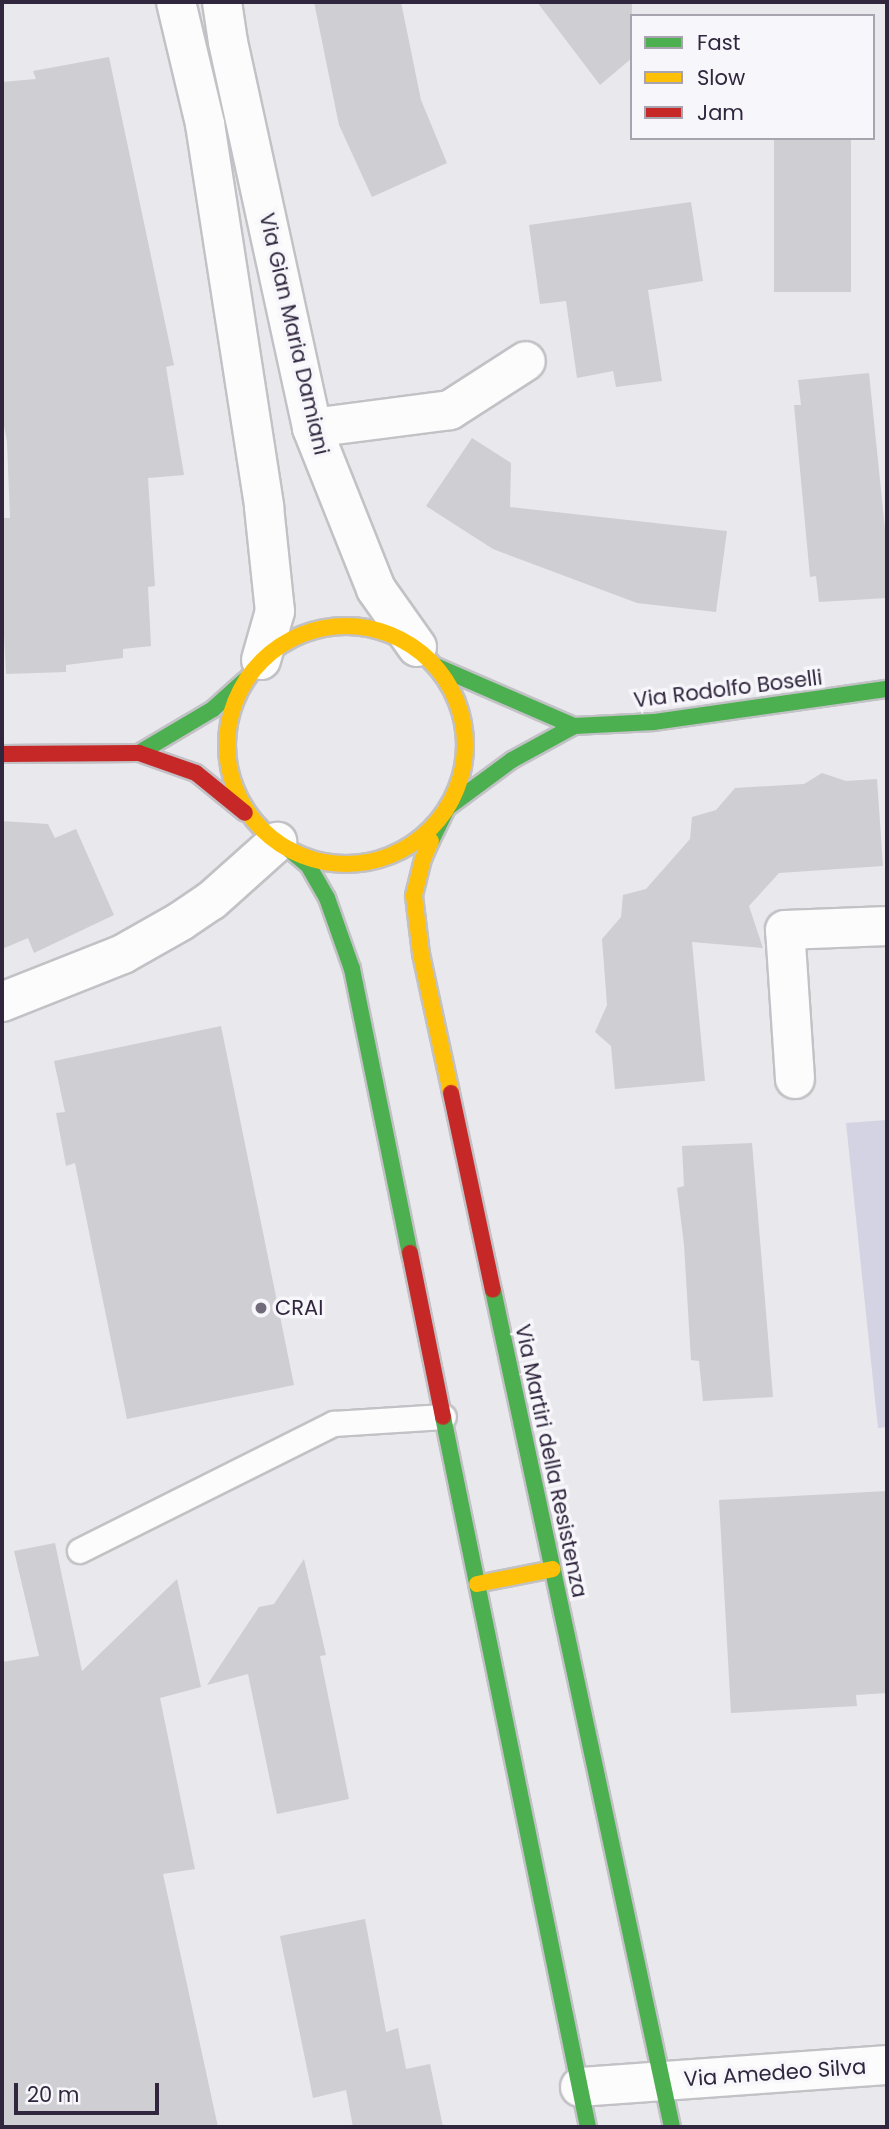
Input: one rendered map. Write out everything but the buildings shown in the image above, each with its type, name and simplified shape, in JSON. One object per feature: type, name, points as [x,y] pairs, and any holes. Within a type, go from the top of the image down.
[{"type":"street","points":[[139,753],[213,709],[254,669],[284,643],[309,631],[337,625],[365,626],[392,634],[428,657],[454,690],[464,717],[467,744],[463,772],[440,821],[419,840],[396,854],[370,862],[343,865],[315,860],[275,839],[236,791],[228,764],[226,737],[232,708],[254,669],[275,611],[264,507],[205,124],[177,2]]},
{"type":"street","name":"Via Gian Maria Damiani","points":[[222,2],[228,42],[312,428],[376,589],[428,657]]},
{"type":"street","points":[[312,428],[450,410],[526,361]]},
{"type":"street","name":"Via Rodolfo Boselli","points":[[428,657],[574,726]]},
{"type":"street","name":"Via Rodolfo Boselli","points":[[447,807],[512,760],[574,726],[654,722],[887,689]]},
{"type":"street","points":[[2,754],[139,753],[196,774],[217,787],[317,878],[345,944],[588,2127]]},
{"type":"street","name":"Via Martiri della Resistenza","points":[[447,807],[423,859],[414,896],[416,925],[672,2127]]},
{"type":"street","points":[[2,1002],[123,954],[181,921],[211,901],[275,839]]},
{"type":"street","points":[[795,1079],[785,930],[887,926]]},
{"type":"street","points":[[477,1584],[553,1569]]},
{"type":"street","name":"Via Amedeo Silva","points":[[580,2087],[887,2065]]},
{"type":"lane","points":[[80,1551],[334,1424],[444,1417]]},
{"type":"shaded area","points":[[887,1120],[887,1427],[878,1428],[846,1123]]},
{"type":"traffic: fast","points":[[438,667],[574,726]]},
{"type":"traffic: fast","points":[[139,753],[213,709],[244,681]]},
{"type":"traffic: fast","points":[[431,841],[447,808],[512,760],[574,726],[654,722],[887,689]]},
{"type":"traffic: fast","points":[[290,850],[308,865],[327,898],[352,969],[410,1253]]},
{"type":"traffic: fast","points":[[493,1290],[672,2127]]},
{"type":"traffic: fast","points":[[443,1417],[588,2127]]},
{"type":"traffic: slow","points":[[334,626],[358,626],[381,631],[402,640],[422,653],[438,669],[460,710],[465,745],[463,768],[456,791],[438,821],[422,837],[381,859],[358,864],[334,864],[311,859],[290,850],[270,837],[254,821],[232,780],[227,757],[227,733],[232,710],[241,689],[254,669],[270,653],[311,631],[334,626]]},
{"type":"traffic: slow","points":[[431,841],[423,859],[414,896],[421,954],[451,1093]]},
{"type":"traffic: slow","points":[[477,1584],[553,1569]]},
{"type":"traffic: jam","points":[[2,754],[139,753],[196,773],[245,813]]},
{"type":"traffic: jam","points":[[451,1093],[493,1290]]},
{"type":"traffic: jam","points":[[410,1253],[443,1417]]},
{"type":"place","name":"CRAI","points":[[261,1308]]}]
